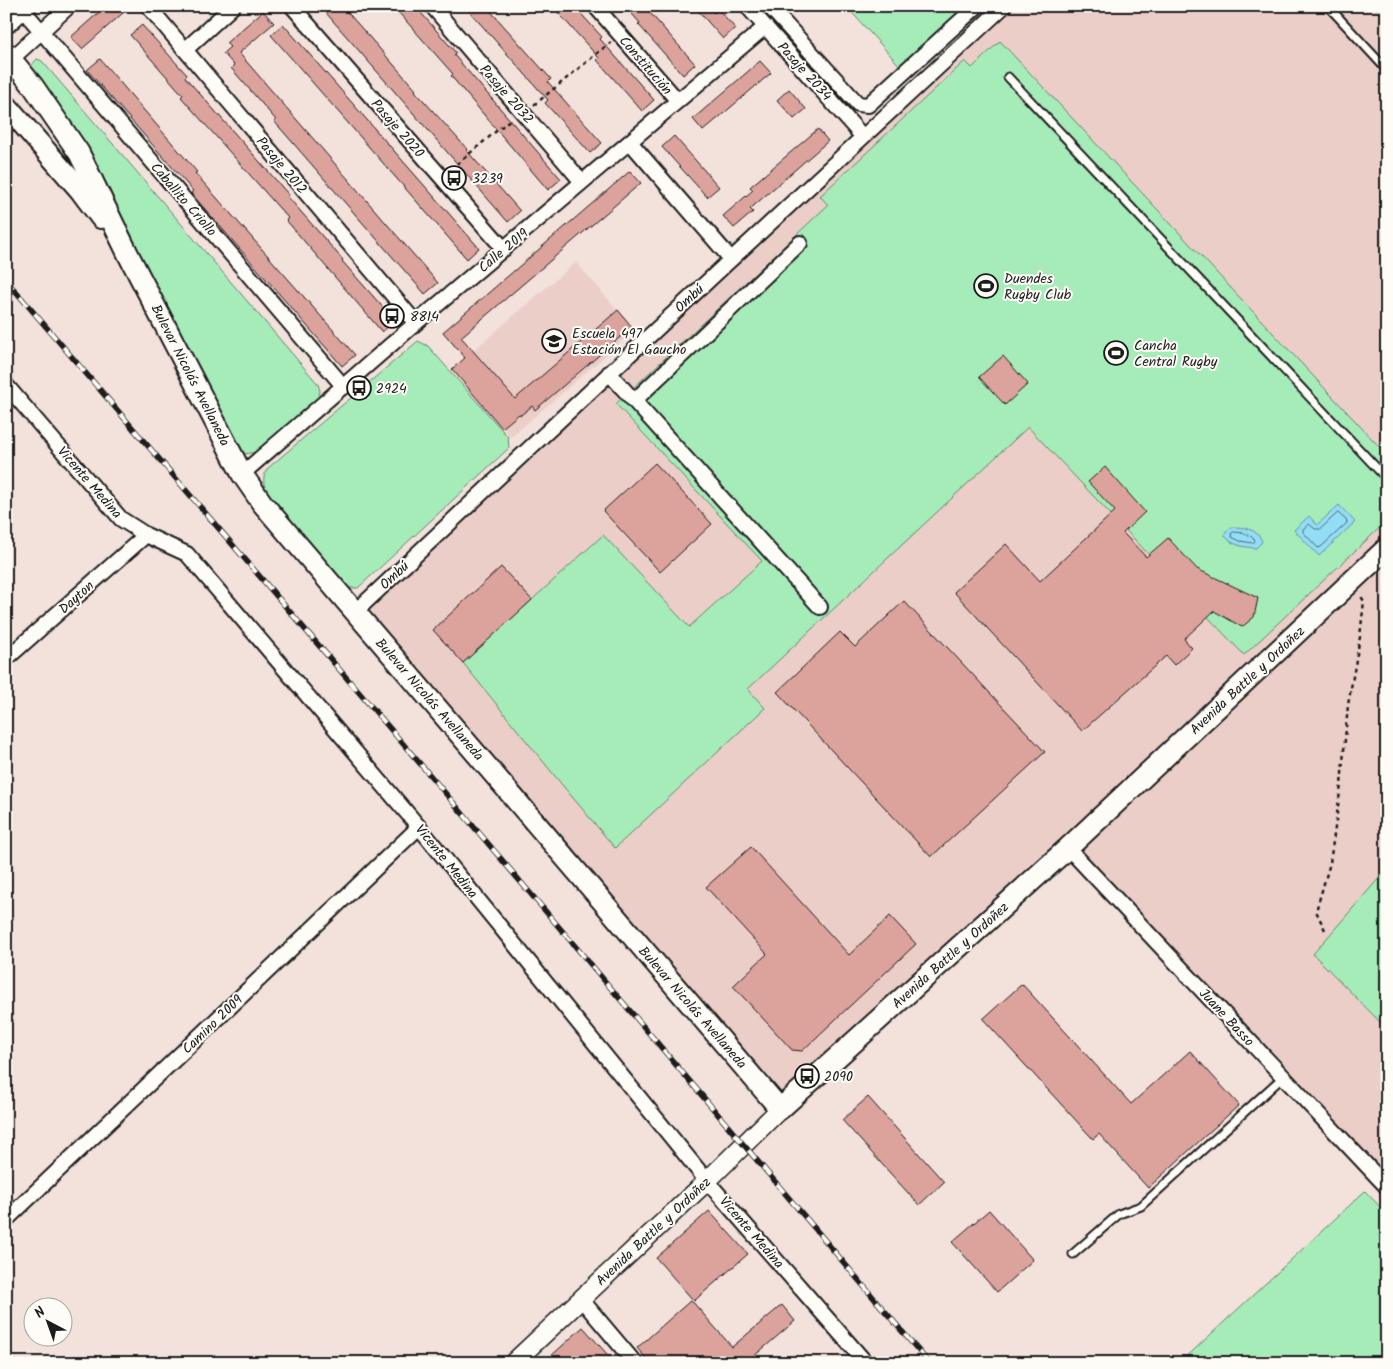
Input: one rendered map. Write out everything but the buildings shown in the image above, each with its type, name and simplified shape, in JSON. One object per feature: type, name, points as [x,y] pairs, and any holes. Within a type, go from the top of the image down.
[{"type":"main road","name":"Bulevar Nicolás Avellaneda","points":[[8,59],[33,86],[79,153],[129,256],[242,474],[262,503],[780,1109]]},
{"type":"main road","name":"Bulevar Nicolás Avellaneda","points":[[6,105],[80,190],[129,256]]},
{"type":"main road","name":"Avenida Battle y Ordoñez","points":[[780,1109],[1068,848],[1387,548]]},
{"type":"street","points":[[8,59],[69,6]]},
{"type":"street","name":"Pasaje 2012","points":[[148,6],[416,324]]},
{"type":"street","points":[[185,50],[233,6]]},
{"type":"street","name":"Pasaje 2020","points":[[292,6],[504,249]]},
{"type":"street","name":"Pasaje 2032","points":[[432,6],[582,182]]},
{"type":"street","name":"Constitución","points":[[595,6],[678,101]]},
{"type":"street","name":"Pasaje 2034","points":[[747,6],[863,137]]},
{"type":"street","points":[[769,6],[858,104],[868,105],[977,6]]},
{"type":"street","name":"Ombú","points":[[355,612],[1004,6]]},
{"type":"street","points":[[6,28],[26,9]]},
{"type":"street","name":"Caballito Criollo","points":[[26,9],[40,32],[344,387]]},
{"type":"street","name":"Calle 2019","points":[[242,474],[765,27]]},
{"type":"street","points":[[630,142],[731,259]]},
{"type":"street","points":[[634,401],[800,243]]},
{"type":"street","points":[[610,373],[820,607]]},
{"type":"street","name":"Vicente Medina","points":[[6,385],[121,519],[146,535],[187,554],[418,827],[707,1181],[866,1363]]},
{"type":"street","name":"Dayton","points":[[6,659],[146,535]]},
{"type":"street","name":"Camino 2009","points":[[6,1220],[418,827]]},
{"type":"street","name":"Juane Basso","points":[[1068,848],[1387,1187]]},
{"type":"street","name":"Avenida Battle y Ordoñez","points":[[513,1363],[707,1181],[780,1109]]},
{"type":"street","points":[[581,1299],[635,1363]]},
{"type":"lane","points":[[1328,6],[1387,70]]},
{"type":"lane","points":[[1008,77],[1387,479]]},
{"type":"lane","points":[[1073,1254],[1119,1214],[1141,1206],[1283,1077]]},
{"type":"path","points":[[1325,930],[1316,911],[1330,863],[1341,785],[1348,705],[1360,638],[1364,601],[1352,581]]},
{"type":"shaded area","points":[[1004,6],[1387,6],[1387,1187],[1068,848],[780,1109],[355,612]]},
{"type":"shaded area","name":"Escuela 497 Estación El Gaucho","points":[[576,262],[635,330],[511,437],[452,369]]},
{"type":"green space","points":[[846,6],[965,6],[900,66]]},
{"type":"green space","name":"Duendes Rugby Club","points":[[1000,41],[1387,455],[1387,507],[1384,510],[1387,514],[1387,521],[1244,655],[1028,427],[748,689],[765,708],[615,848],[463,663],[603,535],[689,627],[762,561],[616,404],[828,205],[820,196],[965,61],[972,68]]},
{"type":"green space","points":[[37,59],[42,61],[318,384],[320,391],[318,399],[257,452],[244,454],[237,449],[34,75],[30,67]]},
{"type":"green space","points":[[418,341],[428,346],[508,437],[509,448],[358,588],[348,588],[275,504],[267,491],[264,475],[268,468]]},
{"type":"green space","points":[[1387,869],[1387,1029],[1313,954]]},
{"type":"green space","points":[[1365,1191],[1387,1214],[1387,1363],[1180,1363]]},
{"type":"water","points":[[1339,505],[1355,522],[1319,556],[1294,530],[1309,516],[1317,525]]},
{"type":"water","points":[[1232,527],[1246,528],[1254,532],[1262,542],[1256,548],[1235,544],[1225,536],[1226,531]]},
{"type":"railway","points":[[6,280],[452,801],[929,1363]]},
{"type":"place","name":"3239","points":[[454,178]]},
{"type":"place","name":"Duendes Rugby Club","points":[[986,286]]},
{"type":"place","name":"8814","points":[[392,316]]},
{"type":"place","name":"Escuela 497 Estación El Gaucho","points":[[554,341]]},
{"type":"place","name":"Cancha Central Rugby","points":[[1116,353]]},
{"type":"place","name":"2924","points":[[359,388]]},
{"type":"place","name":"2090","points":[[807,1076]]}]
